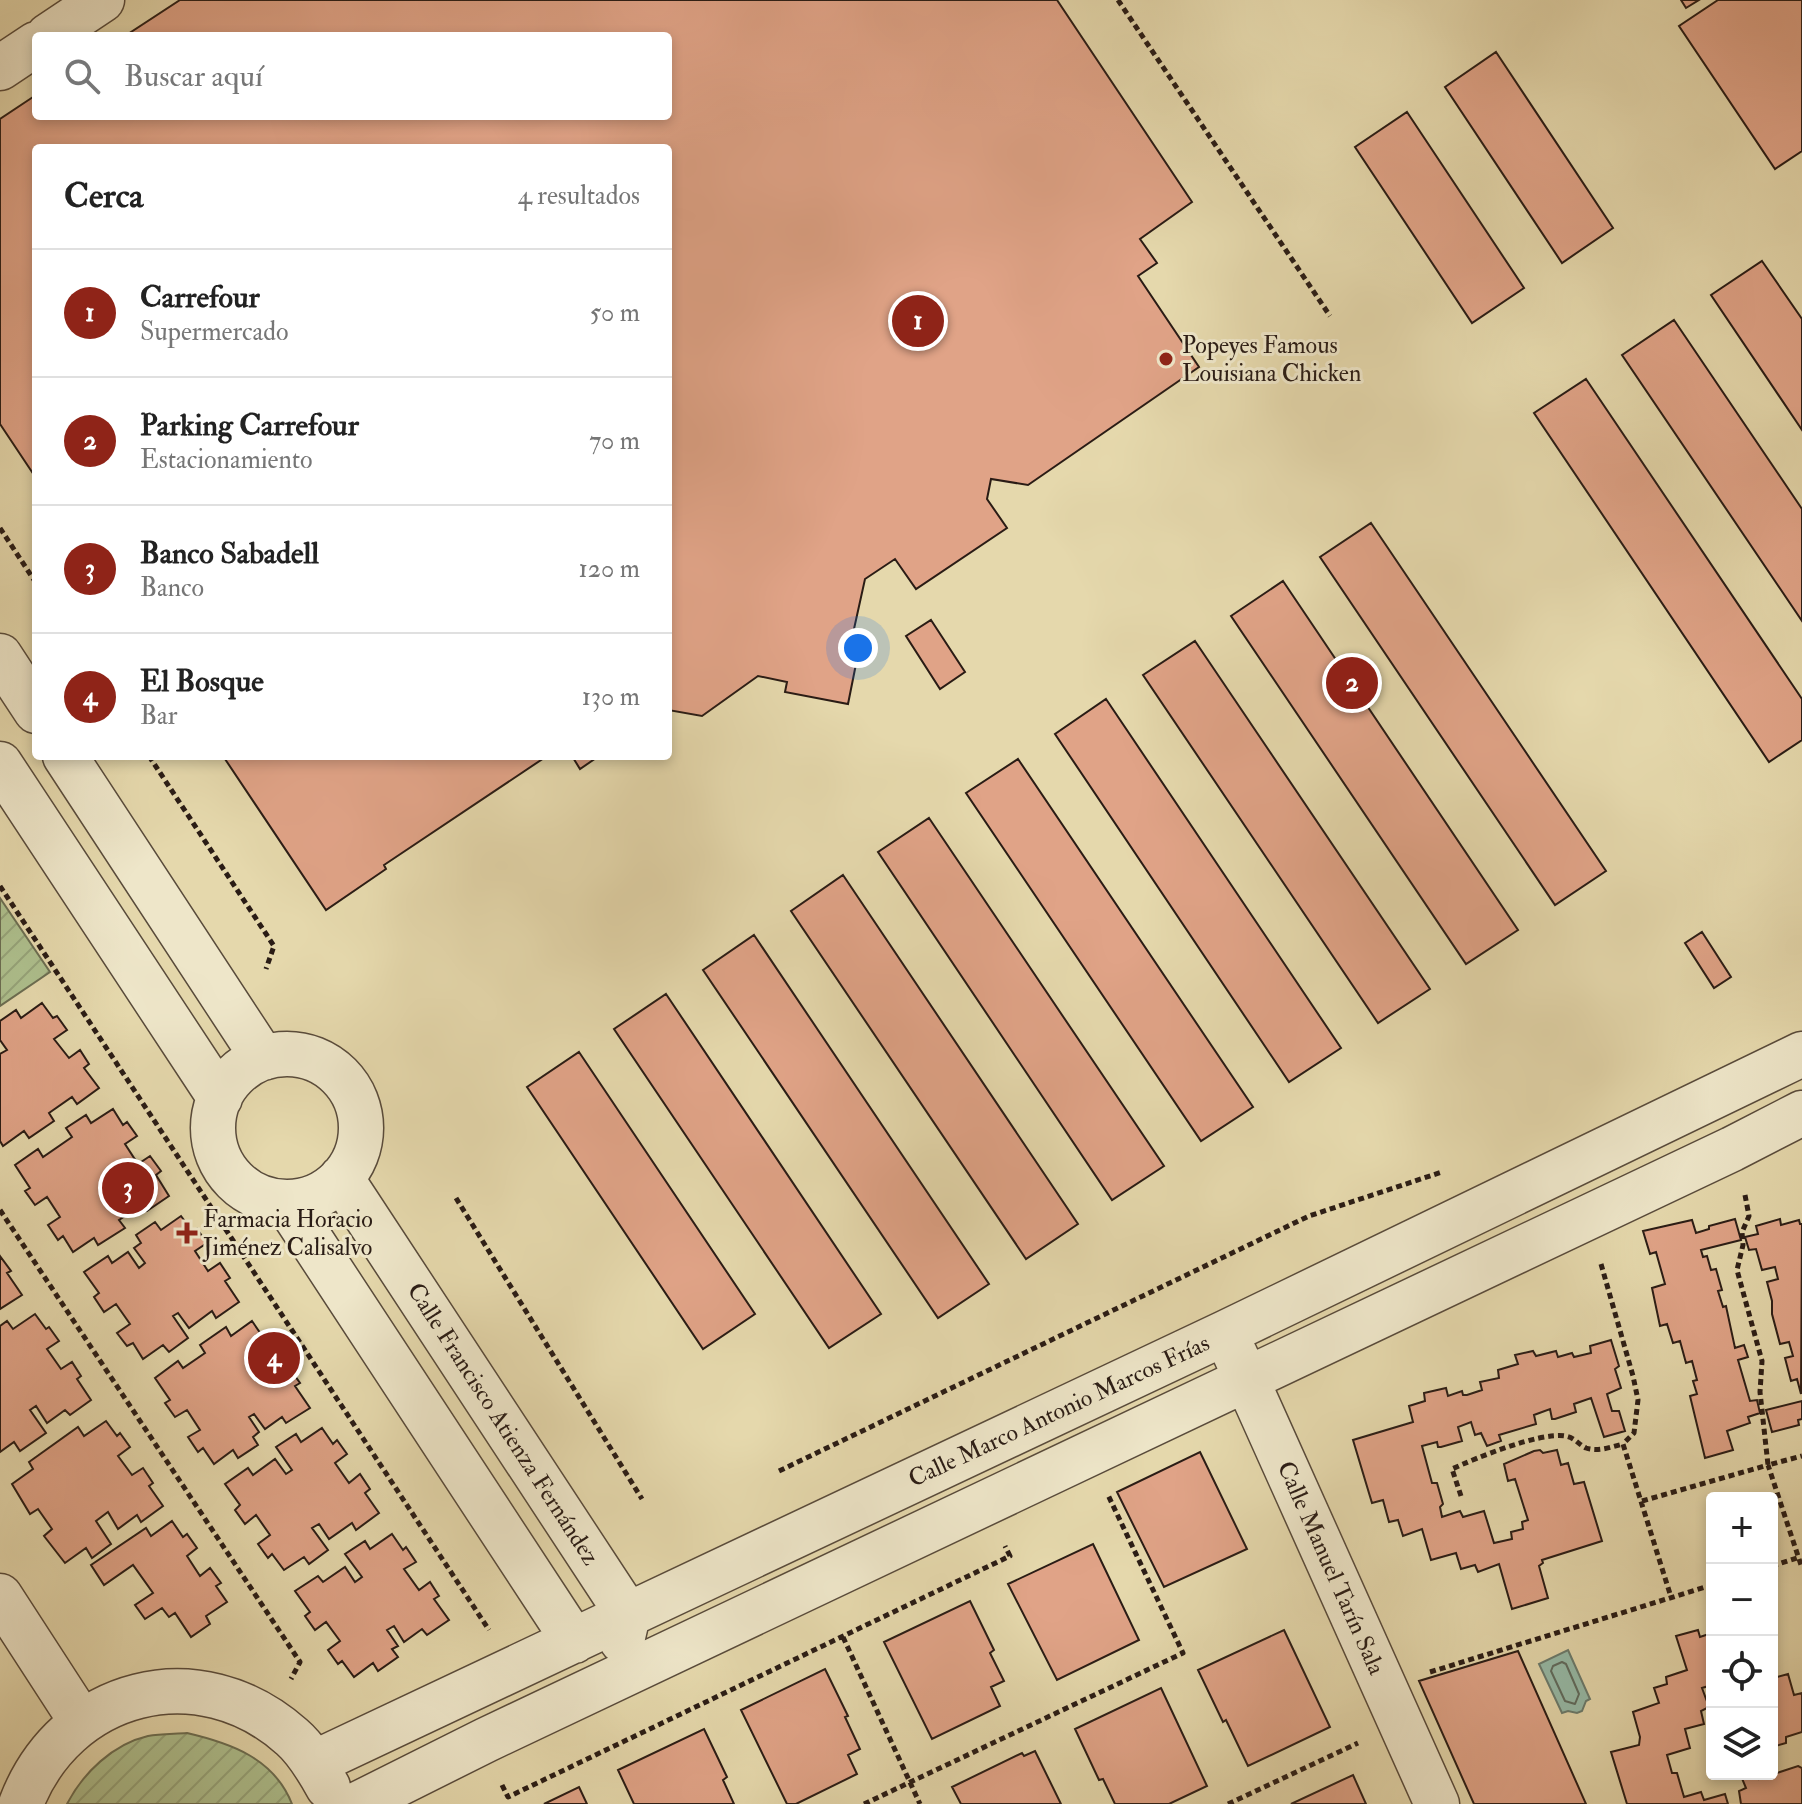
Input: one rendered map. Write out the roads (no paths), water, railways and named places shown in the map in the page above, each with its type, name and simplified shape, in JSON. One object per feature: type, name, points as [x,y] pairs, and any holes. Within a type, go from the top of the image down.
[{"type":"street","points":[[54,32],[102,0]]},
{"type":"street","points":[[0,68],[32,47]]},
{"type":"street","points":[[0,656],[32,705]]},
{"type":"street","points":[[68,760],[263,1058]]},
{"type":"street","points":[[0,764],[220,1098]]},
{"type":"street","name":"Calle Marco Antonio Marcos Frías","points":[[314,1763],[1225,1333],[1802,1054]]},
{"type":"street","points":[[296,1055],[327,1066],[351,1092],[358,1108],[361,1126],[359,1145],[352,1163],[326,1191],[307,1199],[286,1202],[268,1200],[251,1193],[235,1182],[216,1151],[214,1115],[220,1098],[230,1080],[263,1058],[296,1055]]},
{"type":"street","points":[[358,1804],[1802,1113]]},
{"type":"street","name":"Calle Francisco Atienza Fernández","points":[[341,1178],[628,1615]]},
{"type":"street","points":[[286,1202],[574,1641]]},
{"type":"street","name":"Calle Manuel Tarín Sala","points":[[1225,1333],[1437,1804]]},
{"type":"street","points":[[0,1596],[81,1721]]},
{"type":"street","points":[[614,1680],[628,1615]]},
{"type":"street","points":[[21,1804],[30,1780],[52,1747],[81,1721],[117,1702],[156,1692],[195,1692],[235,1701],[270,1719],[295,1739],[314,1763],[329,1788],[334,1804]]},
{"type":"water","points":[[1568,1650],[1590,1699],[1577,1713],[1562,1713],[1539,1664]]},
{"type":"place","name":"Carrefour","points":[[918,321]]},
{"type":"place","name":"Popeyes Famous Louisiana Chicken","points":[[1166,359]]},
{"type":"place","name":"Parking Carrefour","points":[[1352,683]]},
{"type":"place","name":"Banco Sabadell","points":[[128,1188]]},
{"type":"place","name":"Farmacia Horacio Jiménez Calisalvo","points":[[187,1233]]},
{"type":"place","name":"El Bosque","points":[[274,1358]]}]
